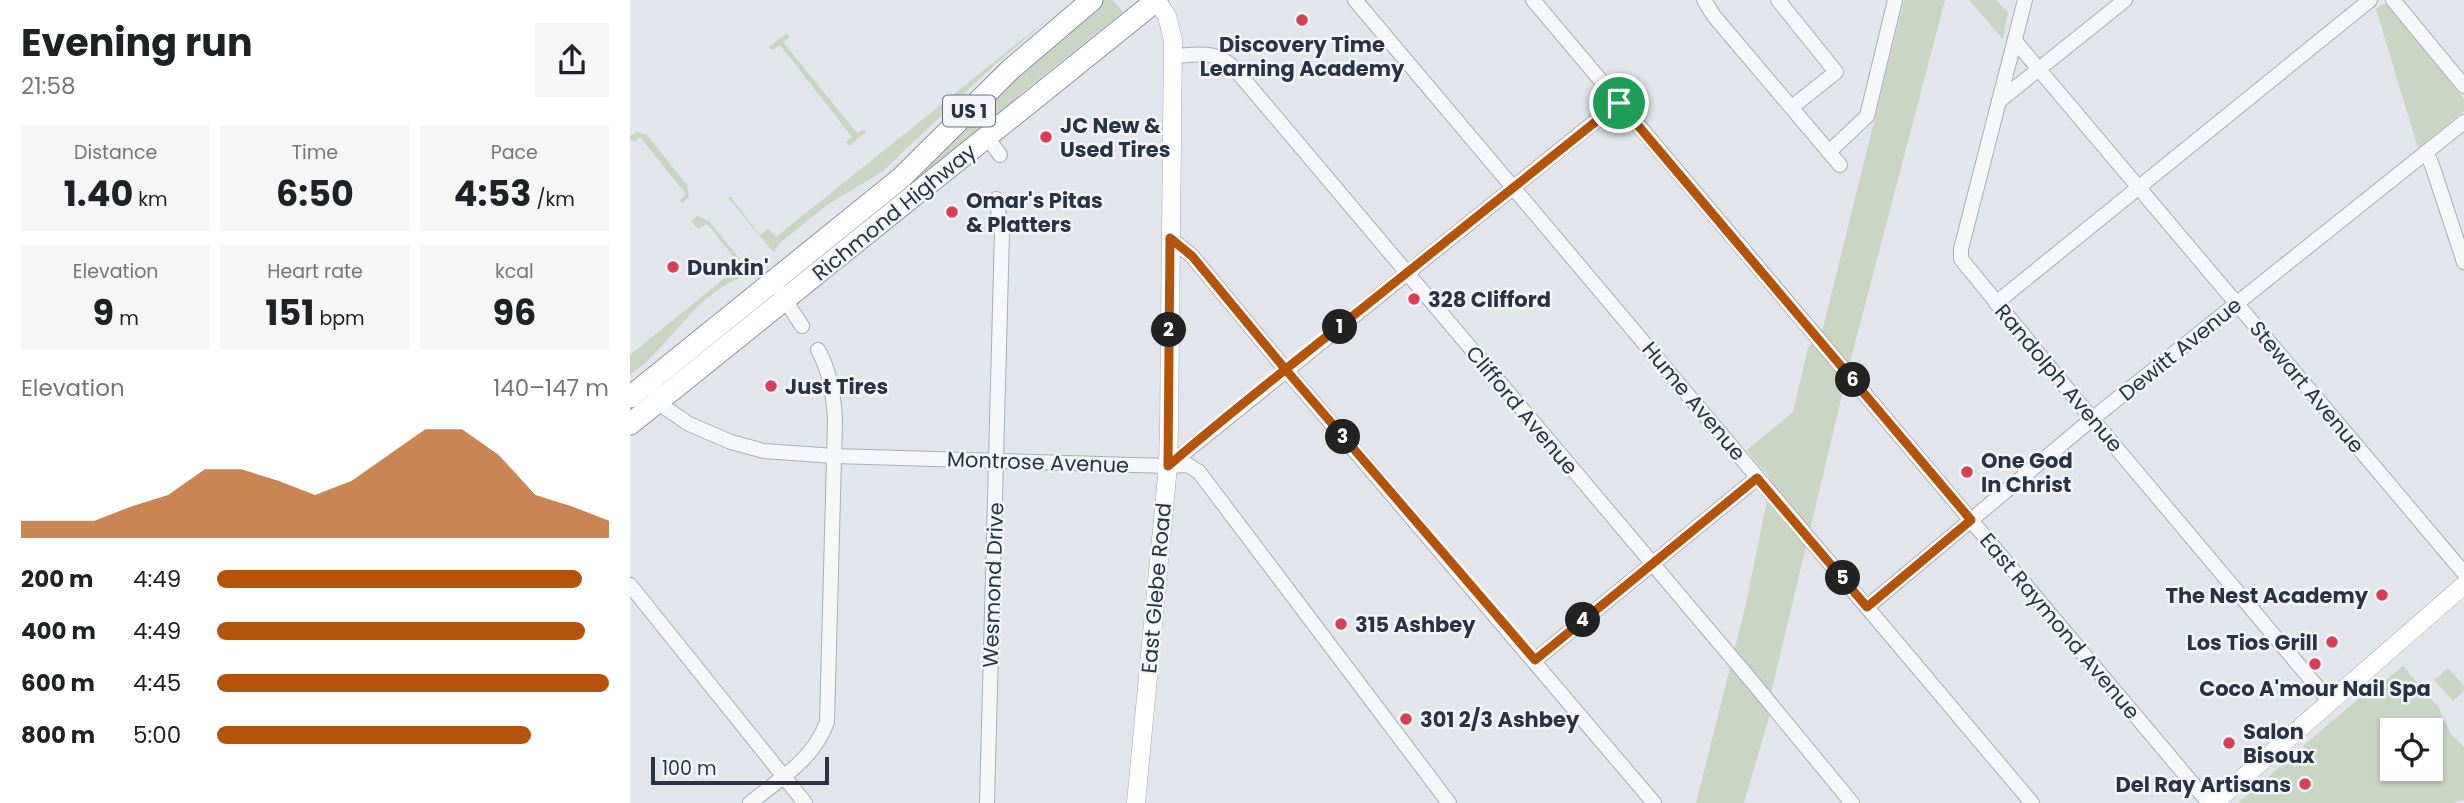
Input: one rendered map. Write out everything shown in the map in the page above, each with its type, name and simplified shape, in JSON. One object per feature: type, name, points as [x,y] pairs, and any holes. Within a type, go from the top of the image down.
[{"type":"highway","name":"Richmond Highway","points":[[630,424],[654,391],[779,291],[1011,69],[1093,0]]},
{"type":"highway","name":"Richmond Highway","points":[[779,291],[993,146],[1156,0]]},
{"type":"highway","name":"Richmond Highway","points":[[630,397],[654,391]]},
{"type":"main road","name":"East Glebe Road","points":[[1136,803],[1168,466],[1173,56],[1172,31],[1167,16],[1156,0]]},
{"type":"main road","points":[[2211,803],[2464,586]]},
{"type":"street","name":"Hume Avenue","points":[[1355,0],[2032,803]]},
{"type":"street","name":"East Raymond Avenue","points":[[1533,0],[2211,803]]},
{"type":"street","points":[[1829,152],[1867,116],[1895,0]]},
{"type":"street","name":"Randolph Avenue","points":[[2025,0],[1961,249],[1961,259],[2329,701]]},
{"type":"street","points":[[1999,101],[2125,0]]},
{"type":"street","points":[[1996,303],[2370,0]]},
{"type":"street","points":[[2393,0],[2464,86]]},
{"type":"street","points":[[1785,2],[1836,72],[1792,107]]},
{"type":"street","points":[[1711,3],[1840,165]]},
{"type":"street","name":"Stewart Avenue","points":[[2015,41],[2464,573]]},
{"type":"street","name":"Clifford Avenue","points":[[1173,56],[1203,53],[1229,62],[1653,563],[1852,803]]},
{"type":"street","points":[[1168,466],[1619,103]]},
{"type":"street","name":"Dewitt Avenue","points":[[1867,607],[2092,419],[2464,122]]},
{"type":"street","points":[[2426,152],[2464,262]]},
{"type":"street","name":"Wesmond Drive","points":[[987,803],[1002,232],[996,199]]},
{"type":"street","points":[[1170,238],[1192,256],[1654,803]]},
{"type":"street","points":[[779,291],[802,326]]},
{"type":"street","points":[[750,803],[815,749],[827,722],[834,397],[823,357],[818,350]]},
{"type":"street","name":"Montrose Avenue","points":[[654,391],[667,409],[689,424],[740,444],[784,453],[1188,465],[1199,472],[1449,803]]},
{"type":"street","points":[[1535,660],[1757,478]]},
{"type":"street","points":[[630,585],[805,803]]},
{"type":"green space","points":[[1103,0],[1112,0],[1123,12],[1019,95],[1010,110],[847,240],[885,200],[1068,29]]},
{"type":"green space","points":[[1904,0],[1945,0],[1849,366],[1771,693],[1769,717],[1744,803],[1696,803],[1746,604],[1771,480],[1747,450],[1793,412],[1808,348],[1823,328]]},
{"type":"green space","points":[[1969,0],[1996,0],[2008,13],[2003,39]]},
{"type":"green space","points":[[2383,4],[2389,5],[2464,99],[2464,111],[2418,148],[2376,9]]},
{"type":"green space","points":[[1055,13],[990,69],[882,172],[827,205],[778,245],[774,253],[728,198],[730,196],[760,235],[768,229],[776,237]]},
{"type":"green space","points":[[787,33],[790,37],[783,42],[857,133],[864,129],[866,132],[849,146],[846,142],[852,137],[780,45],[772,50],[769,47]]},
{"type":"green space","points":[[637,132],[647,135],[687,185],[689,196],[683,203],[679,201],[686,194],[640,137],[634,142],[630,140],[630,136]]},
{"type":"green space","points":[[697,216],[709,221],[751,273],[716,292],[700,305],[645,363],[630,375],[630,355],[731,273],[725,265],[734,257],[707,224],[698,229],[691,221]]},
{"type":"green space","points":[[2403,666],[2439,708],[2451,734],[2464,747],[2464,800],[2451,803],[2238,803],[2297,752],[2305,760],[2311,754],[2303,746],[2376,684],[2385,681]]},
{"type":"green space","points":[[2448,668],[2464,686],[2464,691],[2453,701],[2434,680]]},
{"type":"place","name":"Discovery Time Learning Academy","points":[[1302,20]]},
{"type":"place","name":"JC New & Used Tires","points":[[1046,137]]},
{"type":"place","name":"Omar's Pitas & Platters","points":[[952,212]]},
{"type":"place","name":"Dunkin'","points":[[673,267]]},
{"type":"place","name":"328 Clifford","points":[[1414,299]]},
{"type":"place","name":"Just Tires","points":[[771,386]]},
{"type":"place","name":"One God In Christ","points":[[1967,472]]},
{"type":"place","name":"The Nest Academy","points":[[2382,595]]},
{"type":"place","name":"315 Ashbey","points":[[1341,624]]},
{"type":"place","name":"Los Tios Grill","points":[[2332,642]]},
{"type":"place","name":"Coco A'mour Nail Spa","points":[[2315,664]]},
{"type":"place","name":"301 2/3 Ashbey","points":[[1406,719]]},
{"type":"place","name":"Salon Bisoux","points":[[2229,743]]},
{"type":"place","name":"Del Ray Artisans","points":[[2305,784]]},
{"type":"route","points":[[1619,103],[1514,186],[1400,279],[1286,370],[1239,407],[1168,466],[1170,238],[1192,256],[1286,370],[1535,660],[1757,478],[1867,607],[1971,520],[1619,103]]}]
